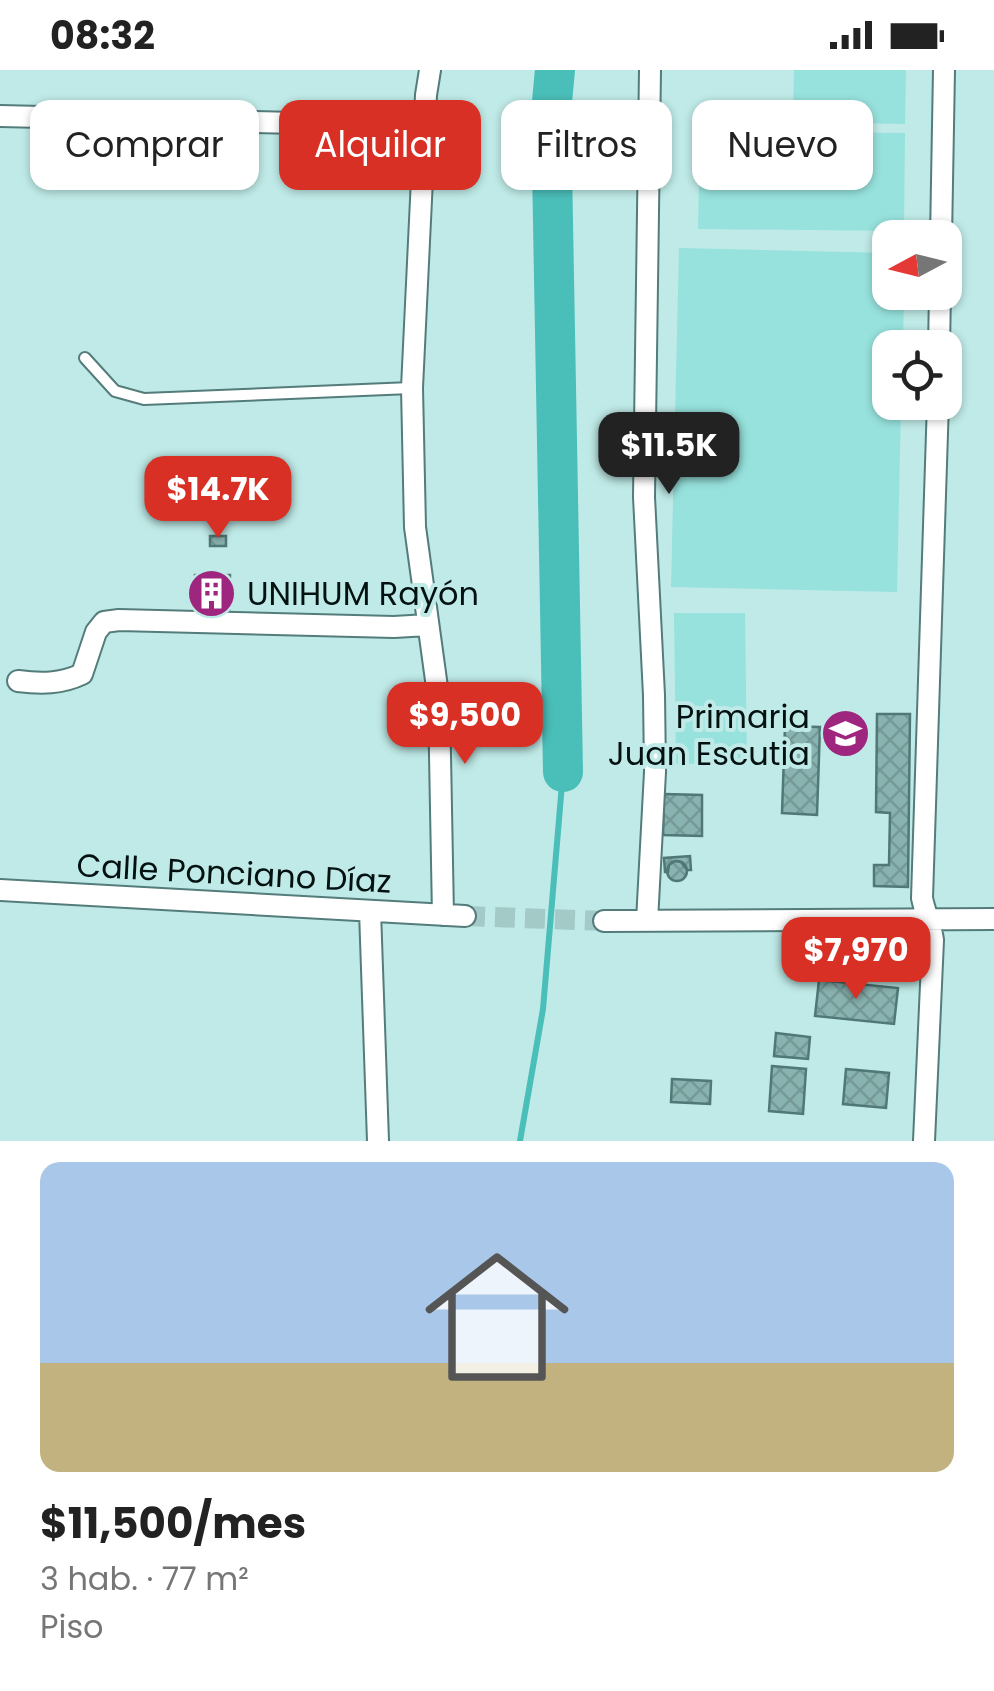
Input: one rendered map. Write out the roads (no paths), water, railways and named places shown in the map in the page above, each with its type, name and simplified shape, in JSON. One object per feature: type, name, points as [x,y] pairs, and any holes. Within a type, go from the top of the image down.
[{"type":"street","points":[[427,100],[430,70]]},
{"type":"street","points":[[648,921],[655,772],[644,497],[650,70]]},
{"type":"street","points":[[941,220],[944,70]]},
{"type":"street","points":[[0,116],[279,123]]},
{"type":"street","points":[[422,190],[412,388],[415,526],[439,702],[443,915]]},
{"type":"street","points":[[924,1141],[933,940],[922,898],[937,420]]},
{"type":"street","points":[[18,680],[50,683],[82,674],[96,632],[104,622],[394,627],[428,624]]},
{"type":"street","name":"Calle Ponciano Díaz","points":[[0,890],[465,916]]},
{"type":"street","points":[[370,911],[378,1141]]},
{"type":"street","points":[[604,921],[994,918]]},
{"type":"lane","points":[[85,358],[115,390],[144,399],[412,388]]},
{"type":"waterway","points":[[555,70],[551,112],[563,772]]},
{"type":"waterway","points":[[520,1141],[543,1009],[563,772]]},
{"type":"tunnel","points":[[465,916],[604,921]]},
{"type":"place","name":"UNIHUM Rayón","points":[[212,593]]},
{"type":"place","name":"Primaria Juan Escutia","points":[[845,734]]}]
